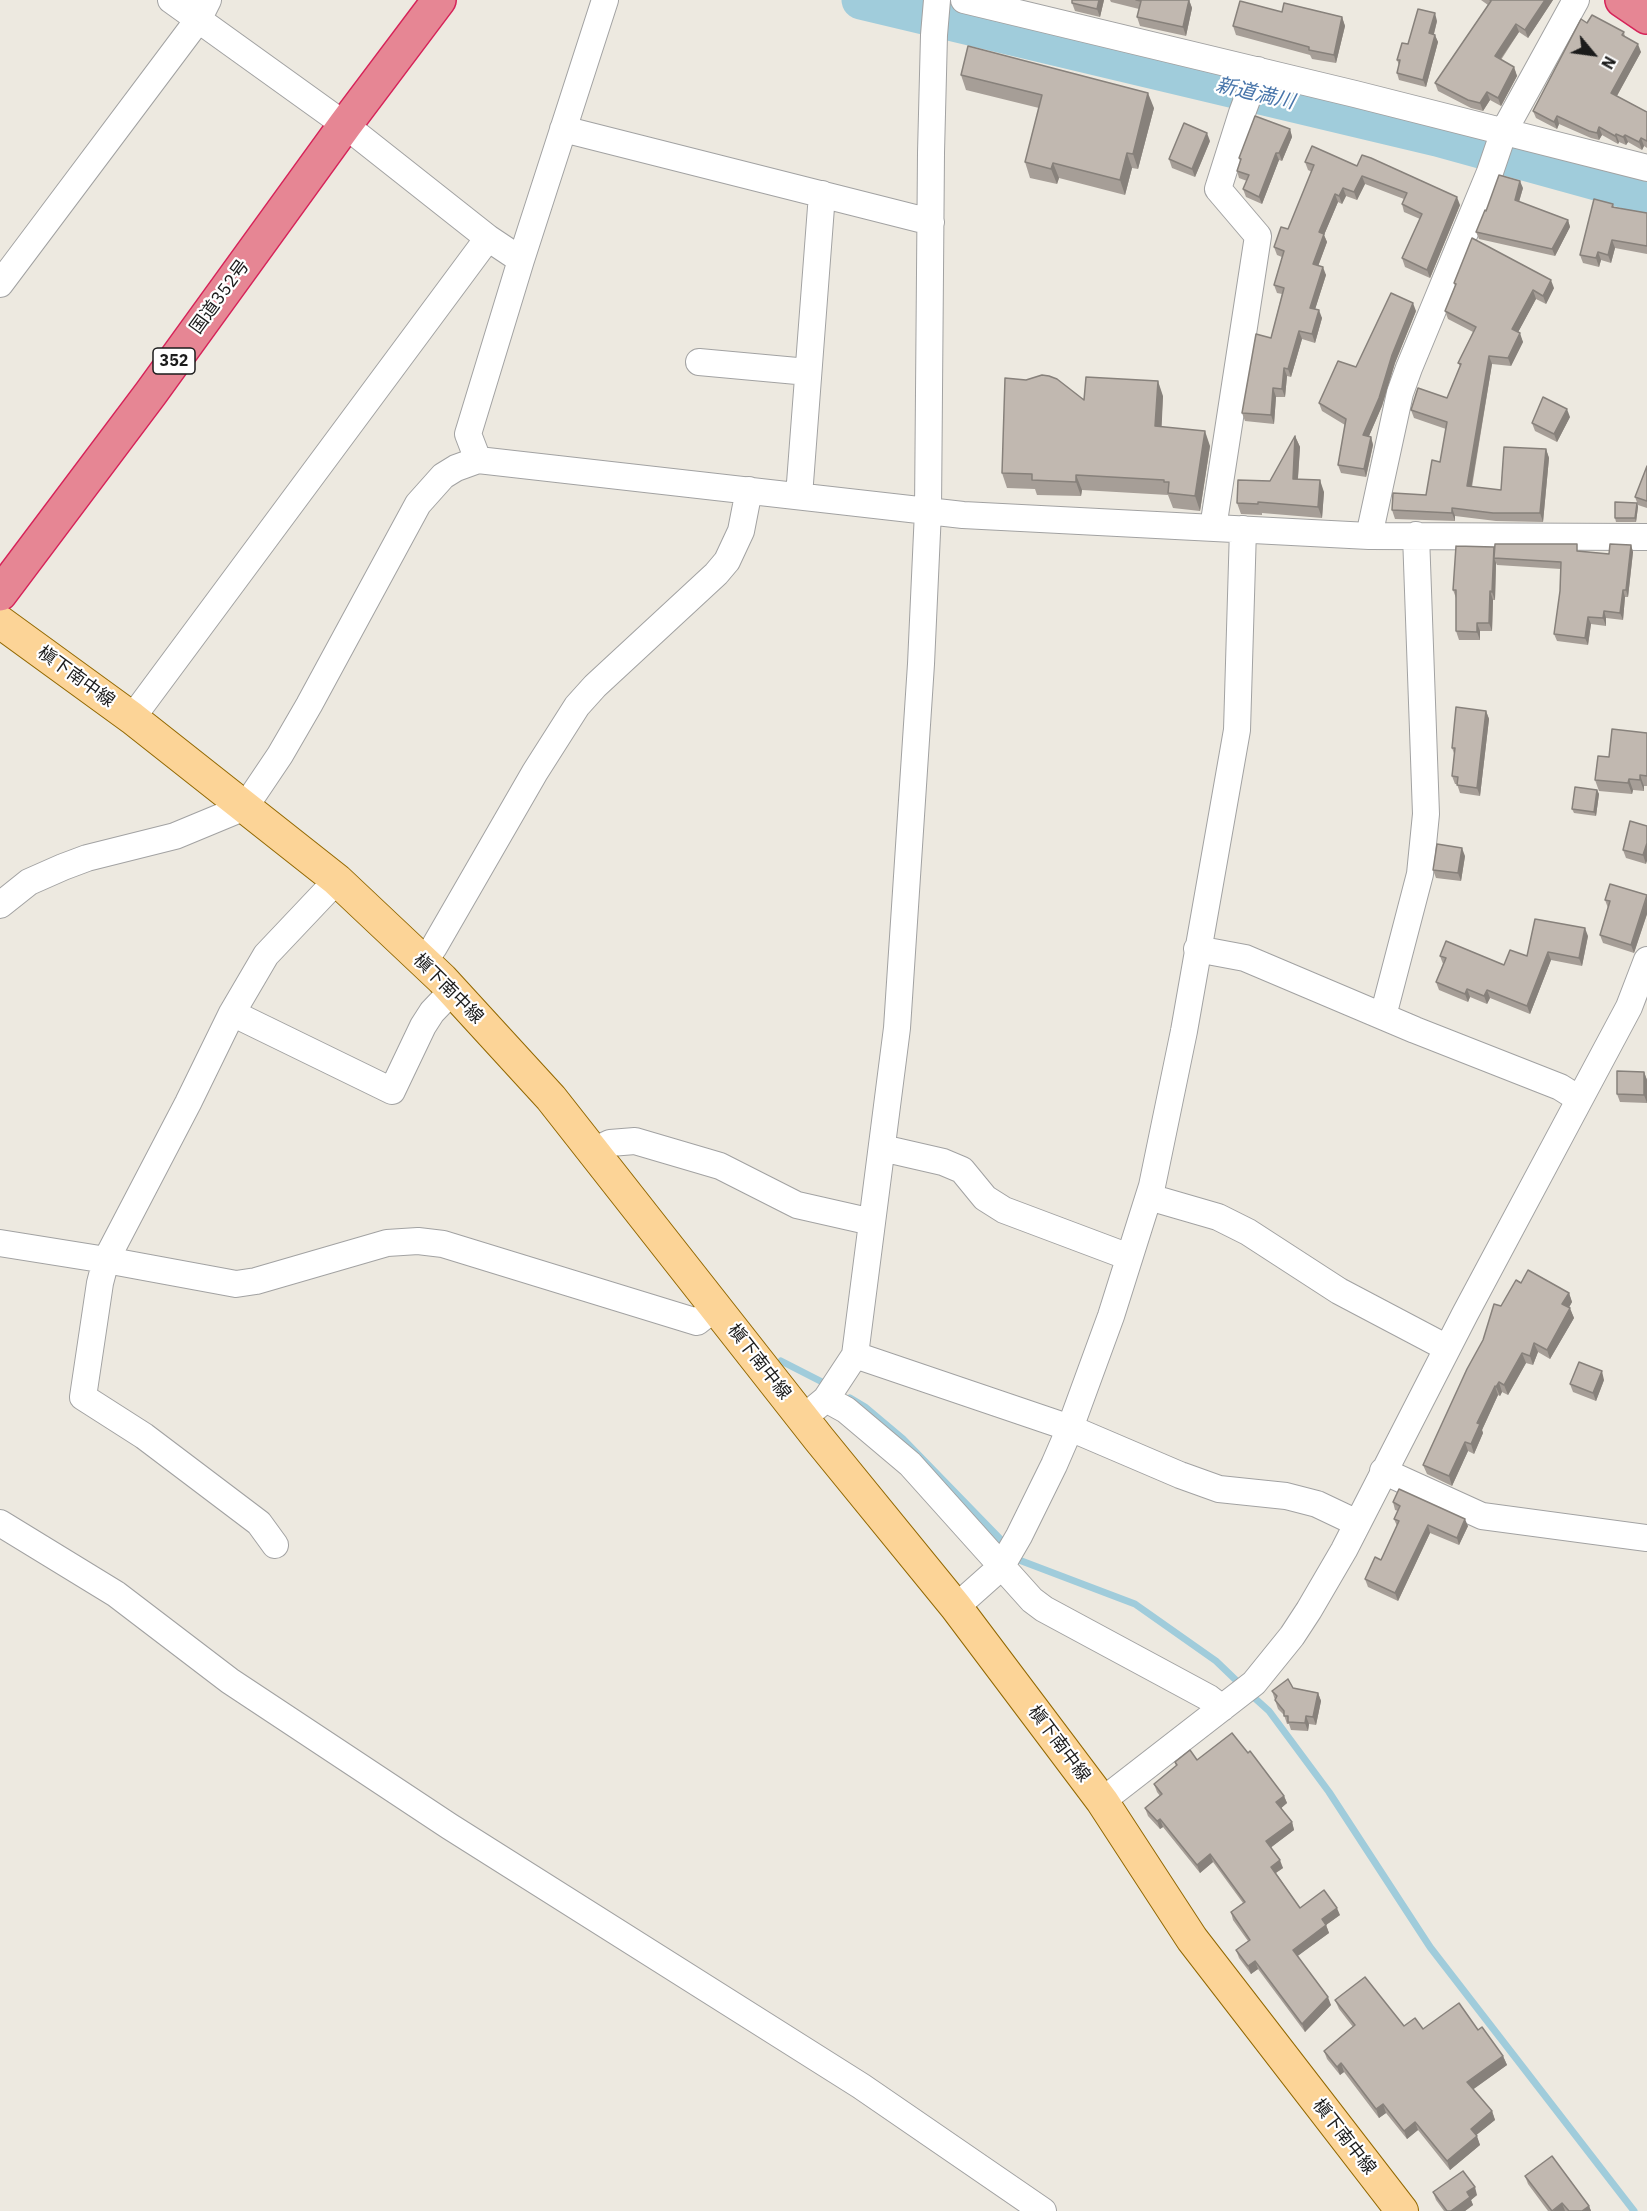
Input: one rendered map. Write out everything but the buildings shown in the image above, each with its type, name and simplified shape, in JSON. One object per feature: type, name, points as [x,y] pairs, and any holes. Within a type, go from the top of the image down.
[{"type":"highway","name":"国道352号","points":[[0,594],[151,393],[345,125],[439,0]]},
{"type":"highway","points":[[1622,0],[1647,17]]},
{"type":"main road","name":"槇下南中線","points":[[0,622],[132,718],[337,880],[453,990],[551,1098],[803,1418],[956,1607],[1102,1801],[1192,1939],[1402,2211]]},
{"type":"street","points":[[171,0],[203,10],[345,125],[489,238],[521,260]]},
{"type":"street","points":[[478,460],[468,434],[521,260],[605,0]]},
{"type":"street","points":[[964,0],[1046,9],[1256,76],[1502,136],[1647,168]]},
{"type":"street","points":[[1369,536],[1400,393],[1490,172],[1502,136],[1576,0]]},
{"type":"street","points":[[803,1418],[826,1398],[855,1355],[897,1028],[921,664],[928,511],[934,35],[937,1]]},
{"type":"street","points":[[0,284],[203,10]]},
{"type":"street","points":[[1213,528],[1258,236],[1218,189],[1256,76]]},
{"type":"street","points":[[563,129],[931,222]]},
{"type":"street","points":[[799,496],[822,194]]},
{"type":"street","points":[[132,718],[489,238]]},
{"type":"street","points":[[699,362],[808,372]]},
{"type":"street","points":[[0,904],[29,882],[63,867],[87,858],[176,836],[245,807],[280,755],[309,705],[418,504],[443,476],[456,468],[478,460],[928,511],[1369,536],[1647,537]]},
{"type":"street","points":[[423,962],[434,947],[535,772],[577,706],[595,686],[716,574],[727,561],[741,531],[749,490]]},
{"type":"street","points":[[956,1607],[1001,1568],[1024,1527],[1070,1428],[1111,1316],[1149,1197],[1184,1031],[1238,730],[1243,529]]},
{"type":"street","points":[[1383,1016],[1420,874],[1426,814],[1416,535]]},
{"type":"street","points":[[275,1545],[259,1523],[144,1436],[83,1397],[100,1283],[106,1260],[232,1013],[266,955],[337,880]]},
{"type":"street","points":[[1197,949],[1245,958],[1560,1087],[1580,1099]]},
{"type":"street","points":[[1102,1801],[1254,1683],[1292,1636],[1344,1550],[1383,1471],[1629,1007],[1647,960]]},
{"type":"street","points":[[232,1013],[392,1091],[423,1026],[432,1012],[453,990]]},
{"type":"street","points":[[593,1151],[610,1143],[635,1141],[720,1166],[797,1205],[872,1222]]},
{"type":"street","points":[[882,1148],[943,1162],[962,1170],[985,1198],[1004,1210],[1129,1257]]},
{"type":"street","points":[[1149,1197],[1218,1217],[1248,1232],[1339,1291],[1448,1348]]},
{"type":"street","points":[[0,1243],[236,1284],[256,1281],[378,1245],[418,1241],[443,1244],[697,1322],[716,1307]]},
{"type":"street","points":[[855,1355],[1070,1428],[1180,1475],[1219,1489],[1286,1496],[1317,1504],[1357,1523]]},
{"type":"street","points":[[826,1398],[846,1410],[910,1464],[1032,1600],[1044,1609],[1209,1698],[1222,1708]]},
{"type":"street","points":[[1383,1471],[1482,1516],[1647,1539]]},
{"type":"street","points":[[0,1522],[116,1594],[230,1681],[449,1826],[861,2086],[1043,2211]]},
{"type":"waterway","name":"新道満川","points":[[861,0],[1437,137],[1647,195]]},
{"type":"waterway","points":[[781,1361],[830,1386]]},
{"type":"waterway","points":[[850,1398],[865,1407],[903,1439],[1007,1546]]},
{"type":"waterway","points":[[1014,1554],[1019,1560],[1135,1604],[1216,1661],[1241,1685]]},
{"type":"waterway","points":[[1249,1693],[1269,1711],[1329,1792],[1430,1947],[1634,2211]]}]
